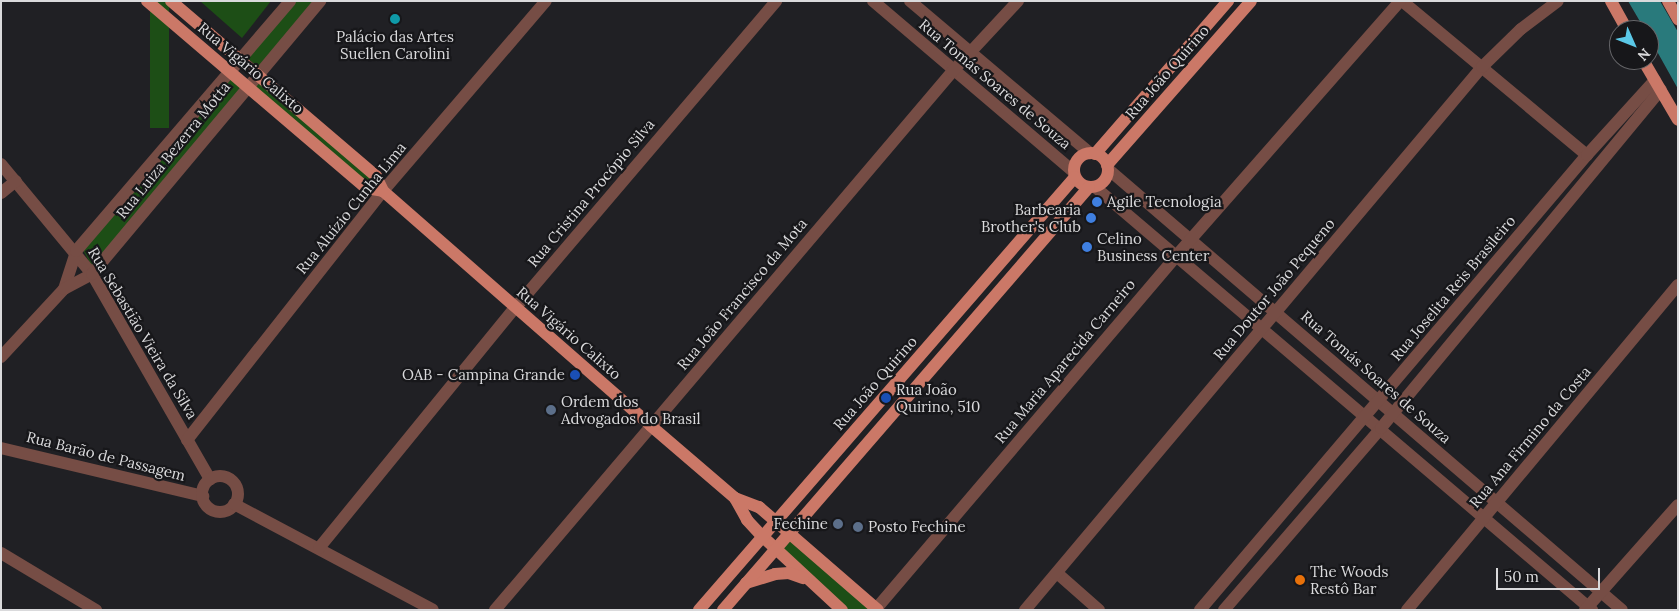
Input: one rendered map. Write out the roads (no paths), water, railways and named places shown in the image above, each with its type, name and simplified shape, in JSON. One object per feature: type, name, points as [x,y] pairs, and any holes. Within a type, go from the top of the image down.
[{"type":"main road","name":"Rua Vigário Calixto","points":[[147,1],[366,188],[383,191]]},
{"type":"main road","name":"Rua Vigário Calixto","points":[[171,1],[241,58],[376,176],[383,191],[651,426],[735,498],[759,507],[877,609]]},
{"type":"main road","name":"Rua João Quirino","points":[[1092,153],[1228,1]]},
{"type":"main road","name":"Rua João Quirino","points":[[1107,167],[1251,1]]},
{"type":"main road","points":[[1610,1],[1621,20]]},
{"type":"main road","points":[[1668,1],[1678,19]]},
{"type":"main road","points":[[1649,70],[1678,120]]},
{"type":"main road","points":[[723,610],[1092,187],[1104,180],[1107,167],[1092,153],[1076,161],[1075,174],[1092,187]]},
{"type":"main road","name":"Rua João Quirino","points":[[699,610],[1075,174]]},
{"type":"main road","name":"Rua Vigário Calixto","points":[[735,498],[747,520],[762,536],[842,610]]},
{"type":"main road","points":[[746,584],[775,574],[788,573],[808,580]]},
{"type":"street","name":"Rua Luiza Bezerra Motta","points":[[76,251],[290,1]]},
{"type":"street","name":"Rua Luiza Bezerra Motta","points":[[92,274],[247,86],[320,1]]},
{"type":"street","name":"Rua Aluízio Cunha Lima","points":[[187,440],[383,191],[546,1]]},
{"type":"street","name":"Rua Cristina Procópio Silva","points":[[319,548],[515,308],[776,1]]},
{"type":"street","name":"Rua Tomás Soares de Souza","points":[[873,1],[952,72],[1075,174]]},
{"type":"street","name":"Rua Tomás Soares de Souza","points":[[910,1],[1092,153]]},
{"type":"street","name":"Rua João Francisco da Mota","points":[[495,610],[952,72],[1018,1]]},
{"type":"street","points":[[1401,1],[1587,155]]},
{"type":"street","name":"Rua Maria Aparecida Carneiro","points":[[877,609],[1176,255],[1401,1]]},
{"type":"street","name":"Rua Doutor João Pequeno","points":[[1026,610],[1482,67],[1521,29],[1558,1]]},
{"type":"street","points":[[1224,610],[1393,414],[1658,85]]},
{"type":"street","name":"Rua Joselita Reis Brasileiro","points":[[1200,610],[1367,417],[1587,155],[1658,85]]},
{"type":"street","name":"Rua Sebastião Vieira da Silva","points":[[1,164],[76,251],[92,274],[210,480]]},
{"type":"street","name":"Rua Tomás Soares de Souza","points":[[1107,167],[1190,241],[1498,501],[1622,610]]},
{"type":"street","points":[[1,193],[16,181]]},
{"type":"street","points":[[1092,187],[1176,255],[1381,428],[1588,609],[1678,505]]},
{"type":"street","points":[[64,289],[76,251]]},
{"type":"street","points":[[1,357],[64,289],[92,274]]},
{"type":"street","name":"Rua Ana Firmino da Costa","points":[[1407,610],[1678,285]]},
{"type":"street","name":"Rua Barão de Passagem","points":[[3,450],[203,496]]},
{"type":"street","points":[[222,476],[233,482],[238,493],[234,504],[225,511],[214,510],[206,504],[203,488],[210,480],[222,476]]},
{"type":"street","points":[[234,504],[433,610]]},
{"type":"street","points":[[1,553],[96,610]]},
{"type":"street","points":[[1057,573],[1099,610]]},
{"type":"water","points":[[1628,1],[1660,1],[1678,32],[1678,89],[1659,55],[1659,20],[1639,20]]},
{"type":"place","name":"Palácio das Artes Suellen Carolini","points":[[395,19]]},
{"type":"place","name":"Agile Tecnologia","points":[[1097,202]]},
{"type":"place","name":"Barbearia Brother's Club","points":[[1091,218]]},
{"type":"place","name":"Celino Business Center","points":[[1087,247]]},
{"type":"place","name":"OAB - Campina Grande","points":[[575,375]]},
{"type":"place","name":"Rua João Quirino, 510","points":[[886,398]]},
{"type":"place","name":"Ordem dos Advogados do Brasil","points":[[551,410]]},
{"type":"place","name":"Fechine","points":[[838,524]]},
{"type":"place","name":"Posto Fechine","points":[[858,527]]},
{"type":"place","name":"The Woods Restô Bar","points":[[1300,580]]}]
